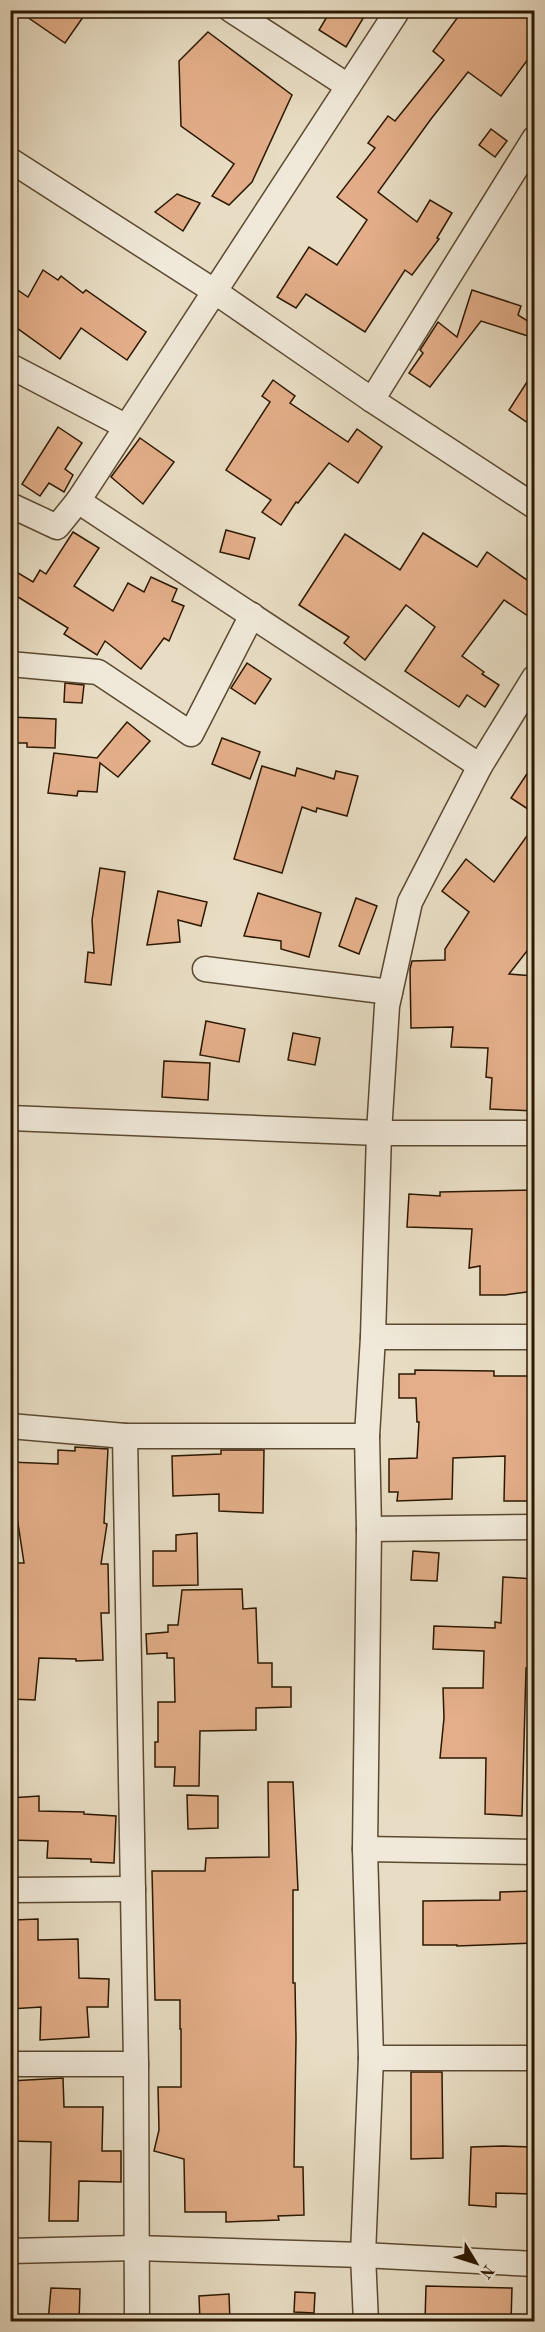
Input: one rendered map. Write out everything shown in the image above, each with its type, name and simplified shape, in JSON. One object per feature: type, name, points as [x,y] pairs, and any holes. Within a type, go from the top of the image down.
[{"type":"street","points":[[231,10],[348,86]]},
{"type":"street","points":[[10,505],[57,527],[78,501],[398,10]]},
{"type":"street","points":[[372,400],[531,152]]},
{"type":"street","points":[[10,160],[214,291],[372,400],[534,506]]},
{"type":"street","points":[[10,366],[125,426]]},
{"type":"street","points":[[78,501],[480,766]]},
{"type":"street","points":[[10,664],[98,672],[191,734],[252,615]]},
{"type":"street","points":[[366,2322],[363,2255],[371,2058],[365,1849],[369,1529],[367,1436],[373,1337],[379,1133],[387,1006],[410,902],[480,766],[534,678]]},
{"type":"street","points":[[206,969],[390,992]]},
{"type":"street","points":[[10,1118],[379,1133],[534,1133]]},
{"type":"street","points":[[373,1337],[534,1337]]},
{"type":"street","points":[[10,1426],[125,1437],[367,1436]]},
{"type":"street","points":[[125,1437],[136,2064],[136,2322]]},
{"type":"street","points":[[369,1529],[534,1527]]},
{"type":"street","points":[[365,1849],[534,1852]]},
{"type":"street","points":[[10,1890],[133,1888]]},
{"type":"street","points":[[371,2058],[534,2058]]},
{"type":"street","points":[[10,2064],[136,2064]]},
{"type":"street","points":[[10,2252],[136,2248],[363,2255],[534,2264]]},
{"type":"building","points":[[17,10],[88,10],[65,43]]},
{"type":"building","points":[[331,10],[368,10],[346,47],[319,30]]},
{"type":"building","points":[[463,10],[534,10],[534,51],[501,96],[468,72],[378,192],[417,222],[430,200],[452,213],[437,238],[439,239],[412,275],[405,270],[365,332],[306,294],[296,308],[277,297],[309,247],[337,265],[367,220],[337,197],[375,148],[368,143],[388,116],[395,121],[444,60],[433,51]]},
{"type":"building","points":[[208,32],[292,95],[252,182],[229,205],[212,196],[234,164],[181,126],[179,61]]},
{"type":"building","points":[[491,129],[507,141],[495,157],[479,145]]},
{"type":"building","points":[[177,194],[200,203],[183,231],[155,212]]},
{"type":"building","points":[[43,270],[58,280],[61,276],[83,293],[86,290],[146,332],[127,360],[81,328],[60,359],[10,323],[10,285],[28,297]]},
{"type":"building","points":[[472,290],[521,306],[518,315],[534,325],[534,338],[481,321],[430,387],[409,373],[423,353],[420,350],[438,322],[457,337]]},
{"type":"building","points":[[534,371],[534,427],[509,410]]},
{"type":"building","points":[[273,380],[295,396],[290,403],[348,442],[357,429],[382,447],[358,483],[329,463],[298,503],[296,502],[281,525],[262,512],[271,500],[226,470],[270,402],[262,396]]},
{"type":"building","points":[[58,427],[82,443],[65,469],[73,475],[64,492],[49,483],[40,496],[22,484]]},
{"type":"building","points":[[140,438],[174,462],[143,504],[111,477]]},
{"type":"building","points":[[226,530],[255,538],[249,559],[220,552]]},
{"type":"building","points":[[73,532],[99,548],[74,586],[113,611],[128,583],[144,592],[151,577],[177,589],[172,601],[184,606],[169,641],[164,638],[141,669],[105,641],[97,655],[64,634],[68,628],[10,592],[10,568],[33,582],[40,570],[46,574]]},
{"type":"building","points":[[423,533],[477,567],[487,552],[534,585],[534,607],[528,616],[504,600],[462,656],[484,672],[482,674],[499,685],[485,707],[467,695],[459,707],[405,671],[435,627],[406,605],[365,660],[344,643],[349,637],[299,605],[345,534],[400,570]]},
{"type":"building","points":[[247,663],[271,679],[255,704],[231,688]]},
{"type":"building","points":[[65,683],[84,685],[82,703],[64,702]]},
{"type":"building","points":[[10,717],[56,719],[55,748],[27,747],[27,743],[10,743]]},
{"type":"building","points":[[127,722],[150,741],[118,777],[100,763],[97,792],[78,791],[77,796],[48,793],[54,753],[97,758]]},
{"type":"building","points":[[222,738],[260,752],[250,779],[212,764]]},
{"type":"building","points":[[534,763],[534,813],[511,798]]},
{"type":"building","points":[[262,766],[295,776],[297,768],[334,779],[336,771],[358,776],[347,816],[317,808],[316,812],[302,807],[282,873],[234,859]]},
{"type":"building","points":[[534,826],[534,942],[509,974],[534,976],[534,1111],[490,1109],[492,1078],[486,1077],[488,1048],[451,1047],[453,1027],[411,1028],[410,969],[412,961],[445,960],[445,949],[469,912],[442,891],[466,859],[494,882]]},
{"type":"building","points":[[100,868],[125,872],[111,985],[85,982],[88,952],[94,953],[92,920]]},
{"type":"building","points":[[158,891],[207,902],[201,926],[178,920],[180,942],[147,945]]},
{"type":"building","points":[[258,893],[321,913],[309,957],[281,949],[281,941],[244,936]]},
{"type":"building","points":[[356,898],[377,906],[359,954],[339,946]]},
{"type":"building","points":[[206,1021],[245,1029],[239,1062],[200,1055]]},
{"type":"building","points":[[293,1033],[320,1038],[315,1065],[288,1060]]},
{"type":"building","points":[[164,1061],[210,1063],[208,1100],[162,1097]]},
{"type":"building","points":[[534,1190],[534,1291],[505,1295],[480,1295],[480,1266],[469,1268],[472,1229],[407,1227],[409,1194],[440,1196],[440,1192]]},
{"type":"building","points":[[415,1370],[494,1371],[494,1376],[534,1376],[532,1501],[504,1501],[505,1456],[453,1458],[452,1499],[397,1501],[398,1492],[389,1492],[389,1459],[417,1458],[419,1422],[417,1422],[416,1398],[399,1398],[399,1374],[415,1374]]},
{"type":"building","points":[[75,1447],[108,1449],[104,1523],[107,1524],[101,1564],[108,1564],[109,1613],[101,1613],[103,1660],[76,1661],[76,1659],[39,1658],[35,1700],[10,1699],[10,1563],[24,1563],[17,1517],[10,1517],[10,1462],[58,1464],[58,1450],[75,1451]]},
{"type":"building","points":[[221,1450],[264,1450],[263,1513],[219,1511],[219,1494],[173,1496],[172,1456],[221,1454]]},
{"type":"building","points":[[197,1533],[198,1585],[153,1586],[153,1551],[176,1551],[176,1535]]},
{"type":"building","points":[[413,1551],[439,1553],[437,1581],[411,1580]]},
{"type":"building","points":[[503,1577],[534,1579],[531,1669],[526,1668],[522,1816],[485,1814],[486,1758],[440,1758],[444,1718],[443,1688],[483,1688],[484,1651],[433,1649],[434,1626],[495,1628],[495,1622],[501,1623]]},
{"type":"building","points":[[242,1589],[243,1609],[256,1608],[258,1663],[272,1663],[272,1687],[291,1687],[291,1707],[256,1708],[256,1730],[200,1731],[199,1786],[174,1786],[175,1767],[155,1767],[155,1742],[158,1742],[158,1702],[175,1702],[174,1658],[167,1658],[167,1653],[147,1654],[146,1634],[168,1632],[168,1625],[178,1625],[182,1590]]},
{"type":"building","points":[[268,1782],[293,1782],[298,1890],[293,1890],[293,1983],[295,1983],[296,2038],[294,2167],[303,2167],[304,2215],[278,2216],[279,2220],[226,2222],[226,2212],[185,2212],[184,2159],[154,2151],[159,2130],[158,2087],[181,2087],[181,2029],[180,2000],[155,2000],[152,1871],[205,1871],[206,1858],[269,1857]]},
{"type":"building","points":[[187,1795],[218,1796],[218,1828],[188,1829]]},
{"type":"building","points":[[39,1796],[39,1811],[84,1812],[84,1814],[116,1816],[114,1863],[91,1862],[91,1859],[47,1858],[48,1841],[10,1840],[10,1798]]},
{"type":"building","points":[[532,1891],[534,1895],[534,1943],[423,1945],[423,1901],[500,1900],[500,1892]]},
{"type":"building","points":[[38,1919],[38,1940],[78,1939],[79,1978],[109,1979],[108,2007],[87,2007],[89,2037],[40,2040],[41,2007],[10,2009],[13,1920]]},
{"type":"building","points":[[411,2072],[442,2072],[443,2158],[411,2159]]},
{"type":"building","points":[[63,2078],[64,2107],[103,2107],[102,2151],[121,2151],[121,2182],[79,2181],[78,2221],[49,2221],[51,2142],[10,2141],[10,2081]]},
{"type":"building","points":[[471,2147],[532,2147],[531,2194],[496,2193],[496,2207],[469,2205]]},
{"type":"building","points":[[426,2286],[512,2288],[511,2322],[425,2322]]},
{"type":"building","points":[[51,2288],[80,2289],[79,2322],[48,2322]]},
{"type":"building","points":[[295,2292],[315,2293],[314,2313],[294,2312]]},
{"type":"building","points":[[229,2294],[230,2322],[200,2322],[199,2296]]}]
